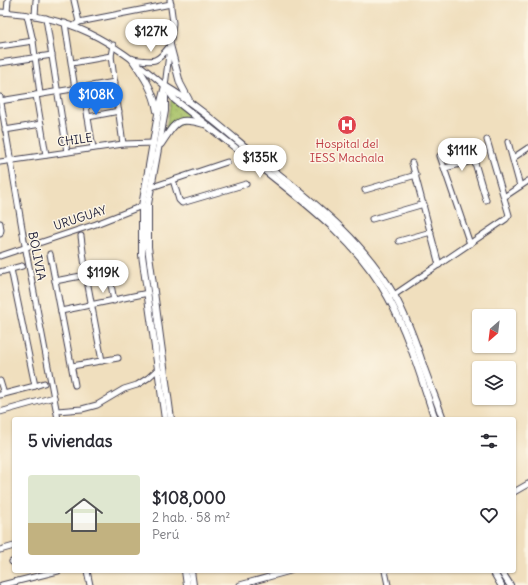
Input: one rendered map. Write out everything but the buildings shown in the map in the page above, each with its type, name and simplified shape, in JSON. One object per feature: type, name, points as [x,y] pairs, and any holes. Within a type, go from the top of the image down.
[{"type":"main road","points":[[170,46],[180,83],[184,92],[194,106]]},
{"type":"main road","points":[[132,59],[152,91],[156,101],[158,114],[157,144],[152,187],[148,204],[148,247],[162,357],[159,378],[165,417]]},
{"type":"main road","points":[[158,114],[165,86]]},
{"type":"main road","points":[[165,86],[194,106],[333,219],[372,261],[412,331],[442,417]]},
{"type":"main road","points":[[165,86],[175,100],[292,192],[329,224],[366,264],[391,296],[434,417]]},
{"type":"main road","points":[[165,86],[165,111],[142,206],[142,254],[154,340],[171,417]]},
{"type":"main road","points":[[157,144],[176,123],[183,120],[189,120],[206,125]]},
{"type":"main road","points":[[154,340],[158,346],[159,359],[162,360],[162,357]]},
{"type":"main road","points":[[159,378],[160,376],[163,377],[165,394],[168,403]]},
{"type":"main road","points":[[185,573],[187,585]]},
{"type":"main road","points":[[191,573],[193,585]]},
{"type":"main road","points":[[494,573],[501,585]]},
{"type":"main road","points":[[502,573],[510,585]]},
{"type":"street","points":[[7,12],[8,0]]},
{"type":"street","points":[[35,16],[36,0]]},
{"type":"street","points":[[74,0],[79,22]]},
{"type":"street","points":[[74,26],[79,22],[171,2],[173,23],[165,86]]},
{"type":"street","points":[[0,12],[46,18],[90,32],[113,45],[165,86]]},
{"type":"street","points":[[27,15],[33,41],[41,124],[46,155]]},
{"type":"street","points":[[46,18],[67,152]]},
{"type":"street","points":[[65,23],[76,89]]},
{"type":"street","points":[[0,46],[33,41]]},
{"type":"street","points":[[113,45],[111,56],[123,144]]},
{"type":"street","points":[[132,59],[154,61],[163,55],[170,46]]},
{"type":"street","points":[[0,63],[52,55]]},
{"type":"street","points":[[72,63],[111,56]]},
{"type":"street","points":[[0,100],[114,82]]},
{"type":"street","points":[[83,88],[93,148]]},
{"type":"street","name":"BOLIVIA","points":[[0,100],[25,246],[58,417]]},
{"type":"street","points":[[88,117],[119,111]]},
{"type":"street","points":[[5,130],[41,124]]},
{"type":"street","points":[[391,296],[470,244],[506,219],[509,215],[487,140]]},
{"type":"street","points":[[508,142],[520,186]]},
{"type":"street","name":"CHILE","points":[[0,162],[123,144],[157,144]]},
{"type":"street","points":[[470,146],[486,200]]},
{"type":"street","points":[[513,158],[528,148]]},
{"type":"street","points":[[440,156],[470,244]]},
{"type":"street","points":[[444,168],[475,160]]},
{"type":"street","points":[[152,187],[226,162]]},
{"type":"street","points":[[412,163],[439,264]]},
{"type":"street","points":[[365,190],[416,175]]},
{"type":"street","points":[[173,180],[179,200],[182,203],[246,184]]},
{"type":"street","points":[[504,197],[528,181]]},
{"type":"street","points":[[372,219],[424,204]]},
{"type":"street","name":"URUGUAY","points":[[0,256],[25,246],[96,224],[142,206]]},
{"type":"street","points":[[0,223],[0,234]]},
{"type":"street","points":[[399,241],[431,232]]},
{"type":"street","points":[[81,236],[91,305],[102,361]]},
{"type":"street","points":[[50,254],[75,385]]},
{"type":"street","points":[[0,272],[22,266]]},
{"type":"street","points":[[11,269],[35,386]]},
{"type":"street","points":[[55,281],[86,275]]},
{"type":"street","points":[[110,279],[114,301]]},
{"type":"street","points":[[61,311],[148,293]]},
{"type":"street","points":[[72,366],[118,358]]},
{"type":"street","points":[[56,411],[82,409],[97,405],[124,389],[137,385],[161,369]]},
{"type":"street","points":[[0,381],[2,395],[44,383]]},
{"type":"street","points":[[0,412],[54,397]]},
{"type":"street","points":[[516,491],[528,484]]},
{"type":"street","points":[[0,550],[12,547]]},
{"type":"street","points":[[1,585],[41,573]]},
{"type":"street","points":[[87,573],[90,585]]},
{"type":"street","points":[[240,585],[283,573]]},
{"type":"street","points":[[385,573],[388,585]]},
{"type":"green space","points":[[171,99],[197,120],[189,119],[165,133]]},
{"type":"place","name":"Hospital del IESS Machala","points":[[347,125]]}]
